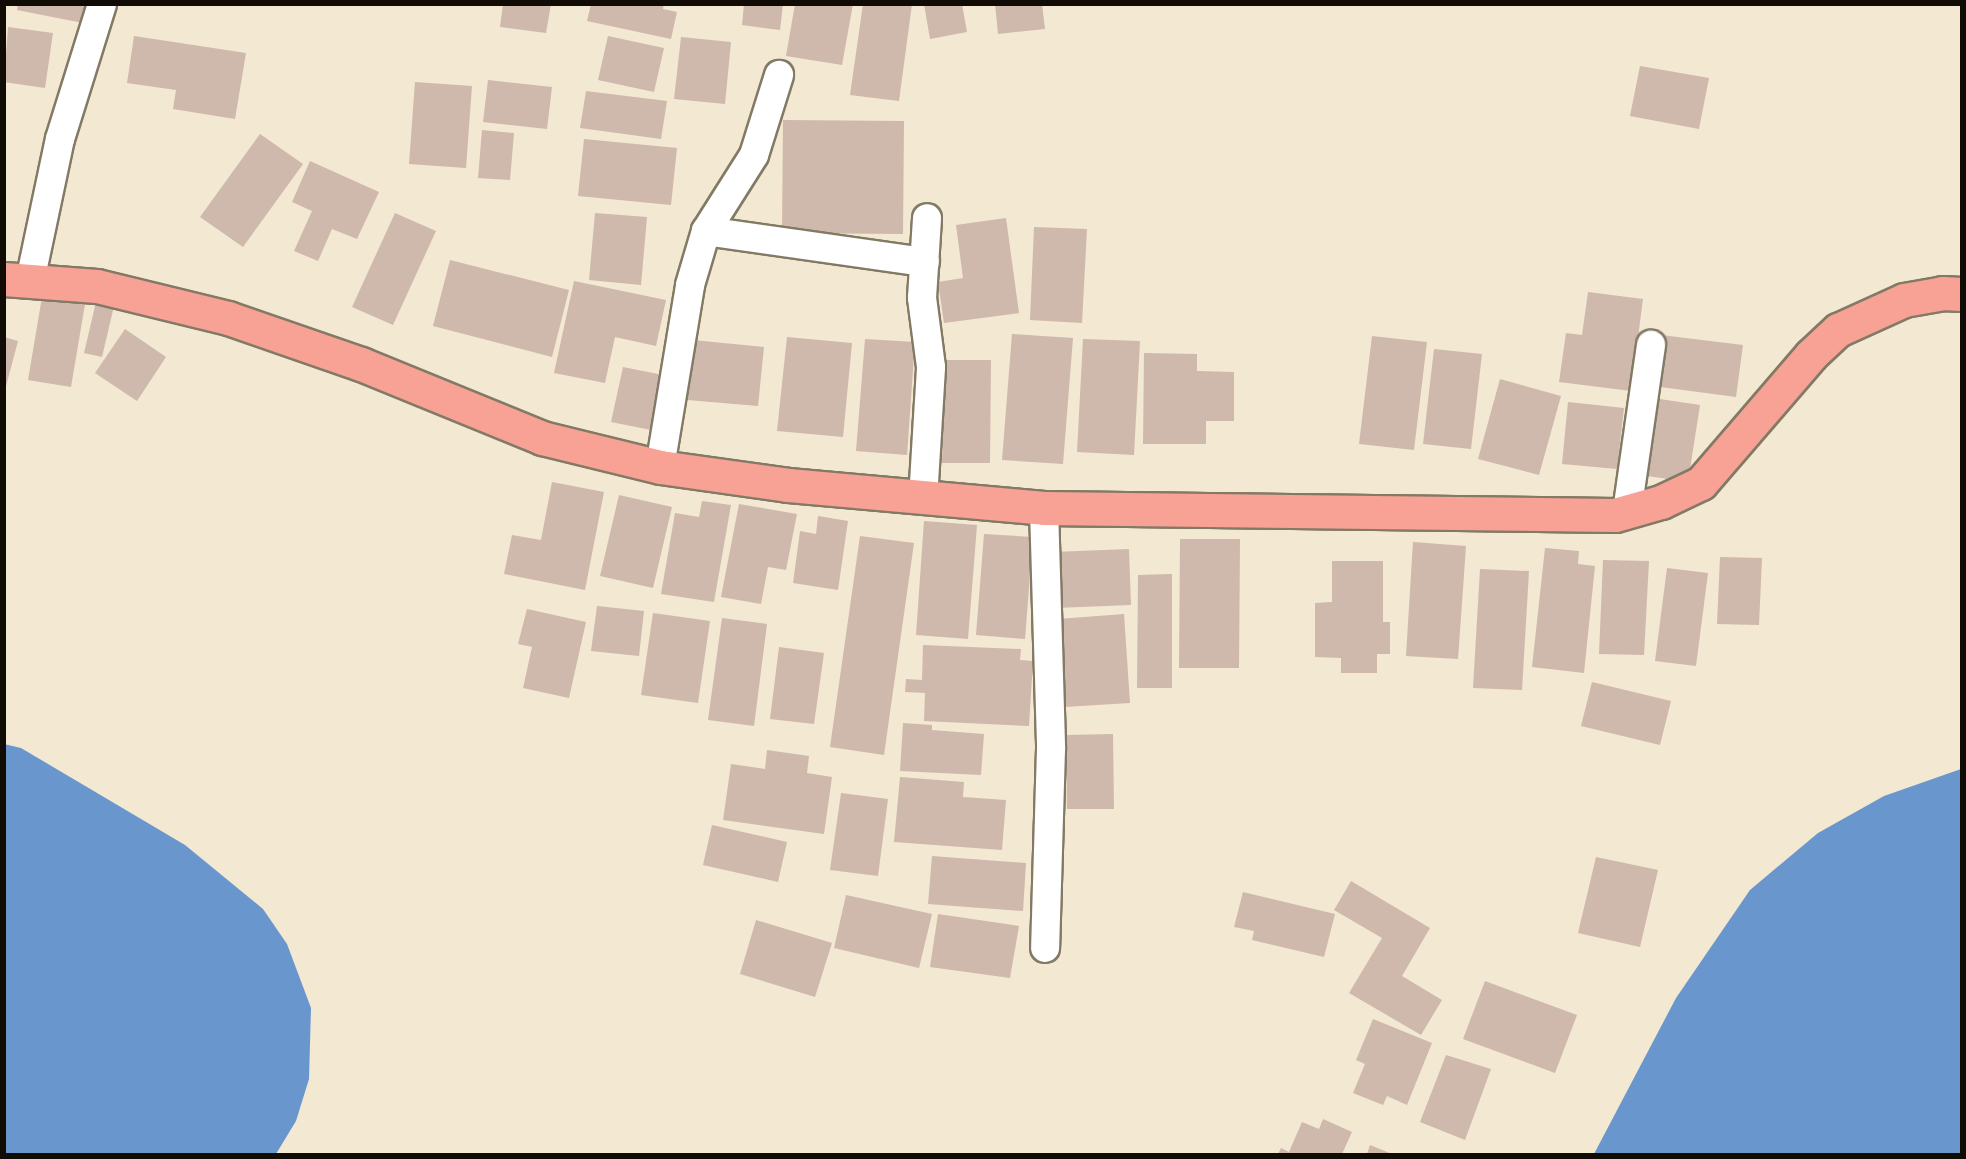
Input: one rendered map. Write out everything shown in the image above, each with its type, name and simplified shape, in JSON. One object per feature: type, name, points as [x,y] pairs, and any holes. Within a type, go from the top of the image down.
[{"type":"highway","points":[[17,280],[97,286],[228,318],[361,364],[542,438],[660,467],[923,499],[1044,508],[1615,515],[1661,502],[1701,483],[1810,355],[1838,330],[1904,300],[1941,293],[1962,294]]},
{"type":"street","points":[[17,280],[102,4]]},
{"type":"street","points":[[660,467],[690,285],[706,231],[754,155],[779,75]]},
{"type":"street","points":[[923,499],[932,367],[922,298],[927,218]]},
{"type":"street","points":[[706,231],[925,262]]},
{"type":"street","points":[[1627,512],[1651,345]]},
{"type":"street","points":[[1044,508],[1051,749],[1045,948]]},
{"type":"water","points":[[4,744],[21,748],[185,845],[263,909],[287,944],[311,1008],[309,1079],[296,1121],[276,1154],[5,1154]]},
{"type":"water","points":[[1961,769],[1961,1154],[1594,1154],[1676,998],[1750,890],[1818,833],[1884,796]]},
{"type":"building","points":[[18,4],[97,4],[93,25],[17,10]]},
{"type":"building","points":[[503,4],[551,4],[546,33],[500,27]]},
{"type":"building","points":[[591,4],[664,4],[663,9],[677,12],[671,39],[587,21]]},
{"type":"building","points":[[744,4],[783,4],[780,30],[742,25]]},
{"type":"building","points":[[795,4],[853,4],[842,65],[786,56]]},
{"type":"building","points":[[863,4],[912,4],[899,101],[850,95]]},
{"type":"building","points":[[924,4],[962,4],[967,32],[930,39]]},
{"type":"building","points":[[995,4],[1042,4],[1045,29],[998,34]]},
{"type":"building","points":[[8,27],[53,33],[45,88],[4,82]]},
{"type":"building","points":[[134,36],[246,53],[235,119],[173,109],[176,90],[127,83]]},
{"type":"building","points":[[608,36],[664,48],[654,92],[598,80]]},
{"type":"building","points":[[681,37],[731,42],[725,104],[674,99]]},
{"type":"building","points":[[1640,66],[1709,78],[1699,129],[1630,116]]},
{"type":"building","points":[[488,80],[552,87],[547,129],[483,122]]},
{"type":"building","points":[[415,82],[472,86],[466,168],[409,164]]},
{"type":"building","points":[[586,91],[667,101],[661,139],[580,128]]},
{"type":"building","points":[[783,120],[904,121],[903,234],[782,233]]},
{"type":"building","points":[[482,130],[514,133],[510,180],[478,178]]},
{"type":"building","points":[[260,134],[303,164],[243,247],[200,217]]},
{"type":"building","points":[[584,139],[677,148],[671,205],[578,196]]},
{"type":"building","points":[[310,161],[379,192],[357,239],[332,229],[318,261],[294,251],[312,211],[292,202]]},
{"type":"building","points":[[395,213],[436,231],[393,325],[352,307]]},
{"type":"building","points":[[595,213],[647,217],[641,285],[589,280]]},
{"type":"building","points":[[1006,218],[1019,313],[944,323],[938,282],[963,278],[956,225]]},
{"type":"building","points":[[1034,227],[1087,229],[1082,323],[1030,320]]},
{"type":"building","points":[[450,260],[569,290],[552,357],[433,326]]},
{"type":"building","points":[[574,281],[666,300],[656,346],[615,337],[605,383],[554,373]]},
{"type":"building","points":[[1588,292],[1643,299],[1631,391],[1559,382],[1566,333],[1582,335]]},
{"type":"building","points":[[42,297],[85,304],[71,387],[28,380]]},
{"type":"building","points":[[96,302],[114,306],[102,357],[84,353]]},
{"type":"building","points":[[125,329],[166,357],[137,401],[95,373]]},
{"type":"building","points":[[1012,334],[1073,338],[1063,464],[1002,460]]},
{"type":"building","points":[[1661,335],[1743,345],[1736,397],[1653,386]]},
{"type":"building","points":[[1372,336],[1427,342],[1414,450],[1359,444]]},
{"type":"building","points":[[4,337],[18,341],[5,390],[4,390]]},
{"type":"building","points":[[787,337],[852,343],[843,437],[777,431]]},
{"type":"building","points":[[865,339],[915,342],[907,455],[856,451]]},
{"type":"building","points":[[1083,339],[1140,341],[1134,455],[1077,452]]},
{"type":"building","points":[[693,340],[764,347],[758,406],[687,400]]},
{"type":"building","points":[[1434,349],[1482,354],[1471,449],[1423,444]]},
{"type":"building","points":[[1144,353],[1197,354],[1197,371],[1234,372],[1234,421],[1206,421],[1206,444],[1143,444]]},
{"type":"building","points":[[944,360],[991,360],[990,463],[942,463]]},
{"type":"building","points":[[623,367],[663,375],[651,430],[611,422]]},
{"type":"building","points":[[1500,379],[1561,396],[1539,475],[1478,459]]},
{"type":"building","points":[[1653,398],[1700,405],[1688,482],[1641,475]]},
{"type":"building","points":[[1568,402],[1624,408],[1617,469],[1562,464]]},
{"type":"building","points":[[552,482],[604,492],[585,590],[504,574],[512,535],[541,540]]},
{"type":"building","points":[[619,495],[672,507],[653,588],[600,576]]},
{"type":"building","points":[[702,501],[731,505],[714,602],[661,594],[675,513],[699,517]]},
{"type":"building","points":[[739,504],[797,514],[786,570],[768,567],[761,604],[721,597]]},
{"type":"building","points":[[818,516],[848,521],[838,590],[793,583],[800,531],[816,534]]},
{"type":"building","points":[[924,521],[977,525],[968,639],[916,635]]},
{"type":"building","points":[[984,534],[1033,537],[1025,639],[976,635]]},
{"type":"building","points":[[860,536],[914,543],[884,755],[830,747]]},
{"type":"building","points":[[1180,539],[1240,539],[1239,668],[1179,668]]},
{"type":"building","points":[[1413,542],[1466,546],[1458,659],[1406,656]]},
{"type":"building","points":[[1545,548],[1579,551],[1578,564],[1595,566],[1584,673],[1532,667]]},
{"type":"building","points":[[1129,549],[1131,605],[1055,608],[1053,552]]},
{"type":"building","points":[[1720,557],[1762,558],[1759,625],[1717,624]]},
{"type":"building","points":[[1603,560],[1649,561],[1644,655],[1599,654]]},
{"type":"building","points":[[1332,561],[1383,561],[1383,622],[1390,622],[1390,654],[1377,654],[1377,673],[1341,673],[1341,658],[1315,657],[1315,603],[1332,602]]},
{"type":"building","points":[[1667,568],[1708,573],[1696,666],[1655,661]]},
{"type":"building","points":[[1480,569],[1529,571],[1522,690],[1473,688]]},
{"type":"building","points":[[1172,574],[1172,688],[1137,688],[1138,575]]},
{"type":"building","points":[[597,606],[644,611],[639,656],[591,651]]},
{"type":"building","points":[[527,609],[586,622],[569,698],[523,688],[532,647],[518,644]]},
{"type":"building","points":[[653,613],[710,621],[698,703],[641,695]]},
{"type":"building","points":[[1124,614],[1130,703],[1064,707],[1058,619]]},
{"type":"building","points":[[722,618],[767,624],[754,726],[708,720]]},
{"type":"building","points":[[923,645],[1021,649],[1020,660],[1033,661],[1029,726],[924,721],[925,693],[905,692],[906,679],[922,680]]},
{"type":"building","points":[[779,647],[824,653],[814,724],[770,719]]},
{"type":"building","points":[[1592,682],[1671,701],[1660,745],[1581,726]]},
{"type":"building","points":[[903,723],[932,725],[932,730],[984,734],[981,775],[900,771]]},
{"type":"building","points":[[1113,734],[1114,809],[1067,809],[1066,735]]},
{"type":"building","points":[[767,750],[809,756],[807,773],[832,777],[824,834],[723,820],[731,764],[765,769]]},
{"type":"building","points":[[900,777],[964,782],[963,797],[1006,800],[1002,850],[894,842]]},
{"type":"building","points":[[841,793],[888,799],[878,876],[830,870]]},
{"type":"building","points":[[712,825],[787,842],[778,882],[703,865]]},
{"type":"building","points":[[932,856],[1026,863],[1023,911],[928,904]]},
{"type":"building","points":[[1596,857],[1658,870],[1640,947],[1578,933]]},
{"type":"building","points":[[1351,881],[1430,928],[1402,976],[1442,1000],[1421,1035],[1349,993],[1382,938],[1334,910]]},
{"type":"building","points":[[1243,892],[1335,914],[1324,957],[1252,940],[1254,931],[1234,927]]},
{"type":"building","points":[[846,895],[932,914],[919,968],[834,948]]},
{"type":"building","points":[[938,914],[1019,926],[1010,978],[930,967]]},
{"type":"building","points":[[756,920],[832,943],[815,997],[740,974]]},
{"type":"building","points":[[1485,981],[1577,1015],[1555,1073],[1463,1039]]},
{"type":"building","points":[[1373,1019],[1432,1043],[1407,1105],[1387,1096],[1383,1105],[1353,1093],[1365,1064],[1356,1060]]},
{"type":"building","points":[[1446,1055],[1491,1069],[1465,1140],[1420,1122]]},
{"type":"building","points":[[1323,1119],[1352,1132],[1342,1154],[1278,1154],[1281,1148],[1289,1152],[1302,1122],[1319,1129]]},
{"type":"building","points":[[1370,1145],[1392,1154],[1367,1154]]}]
